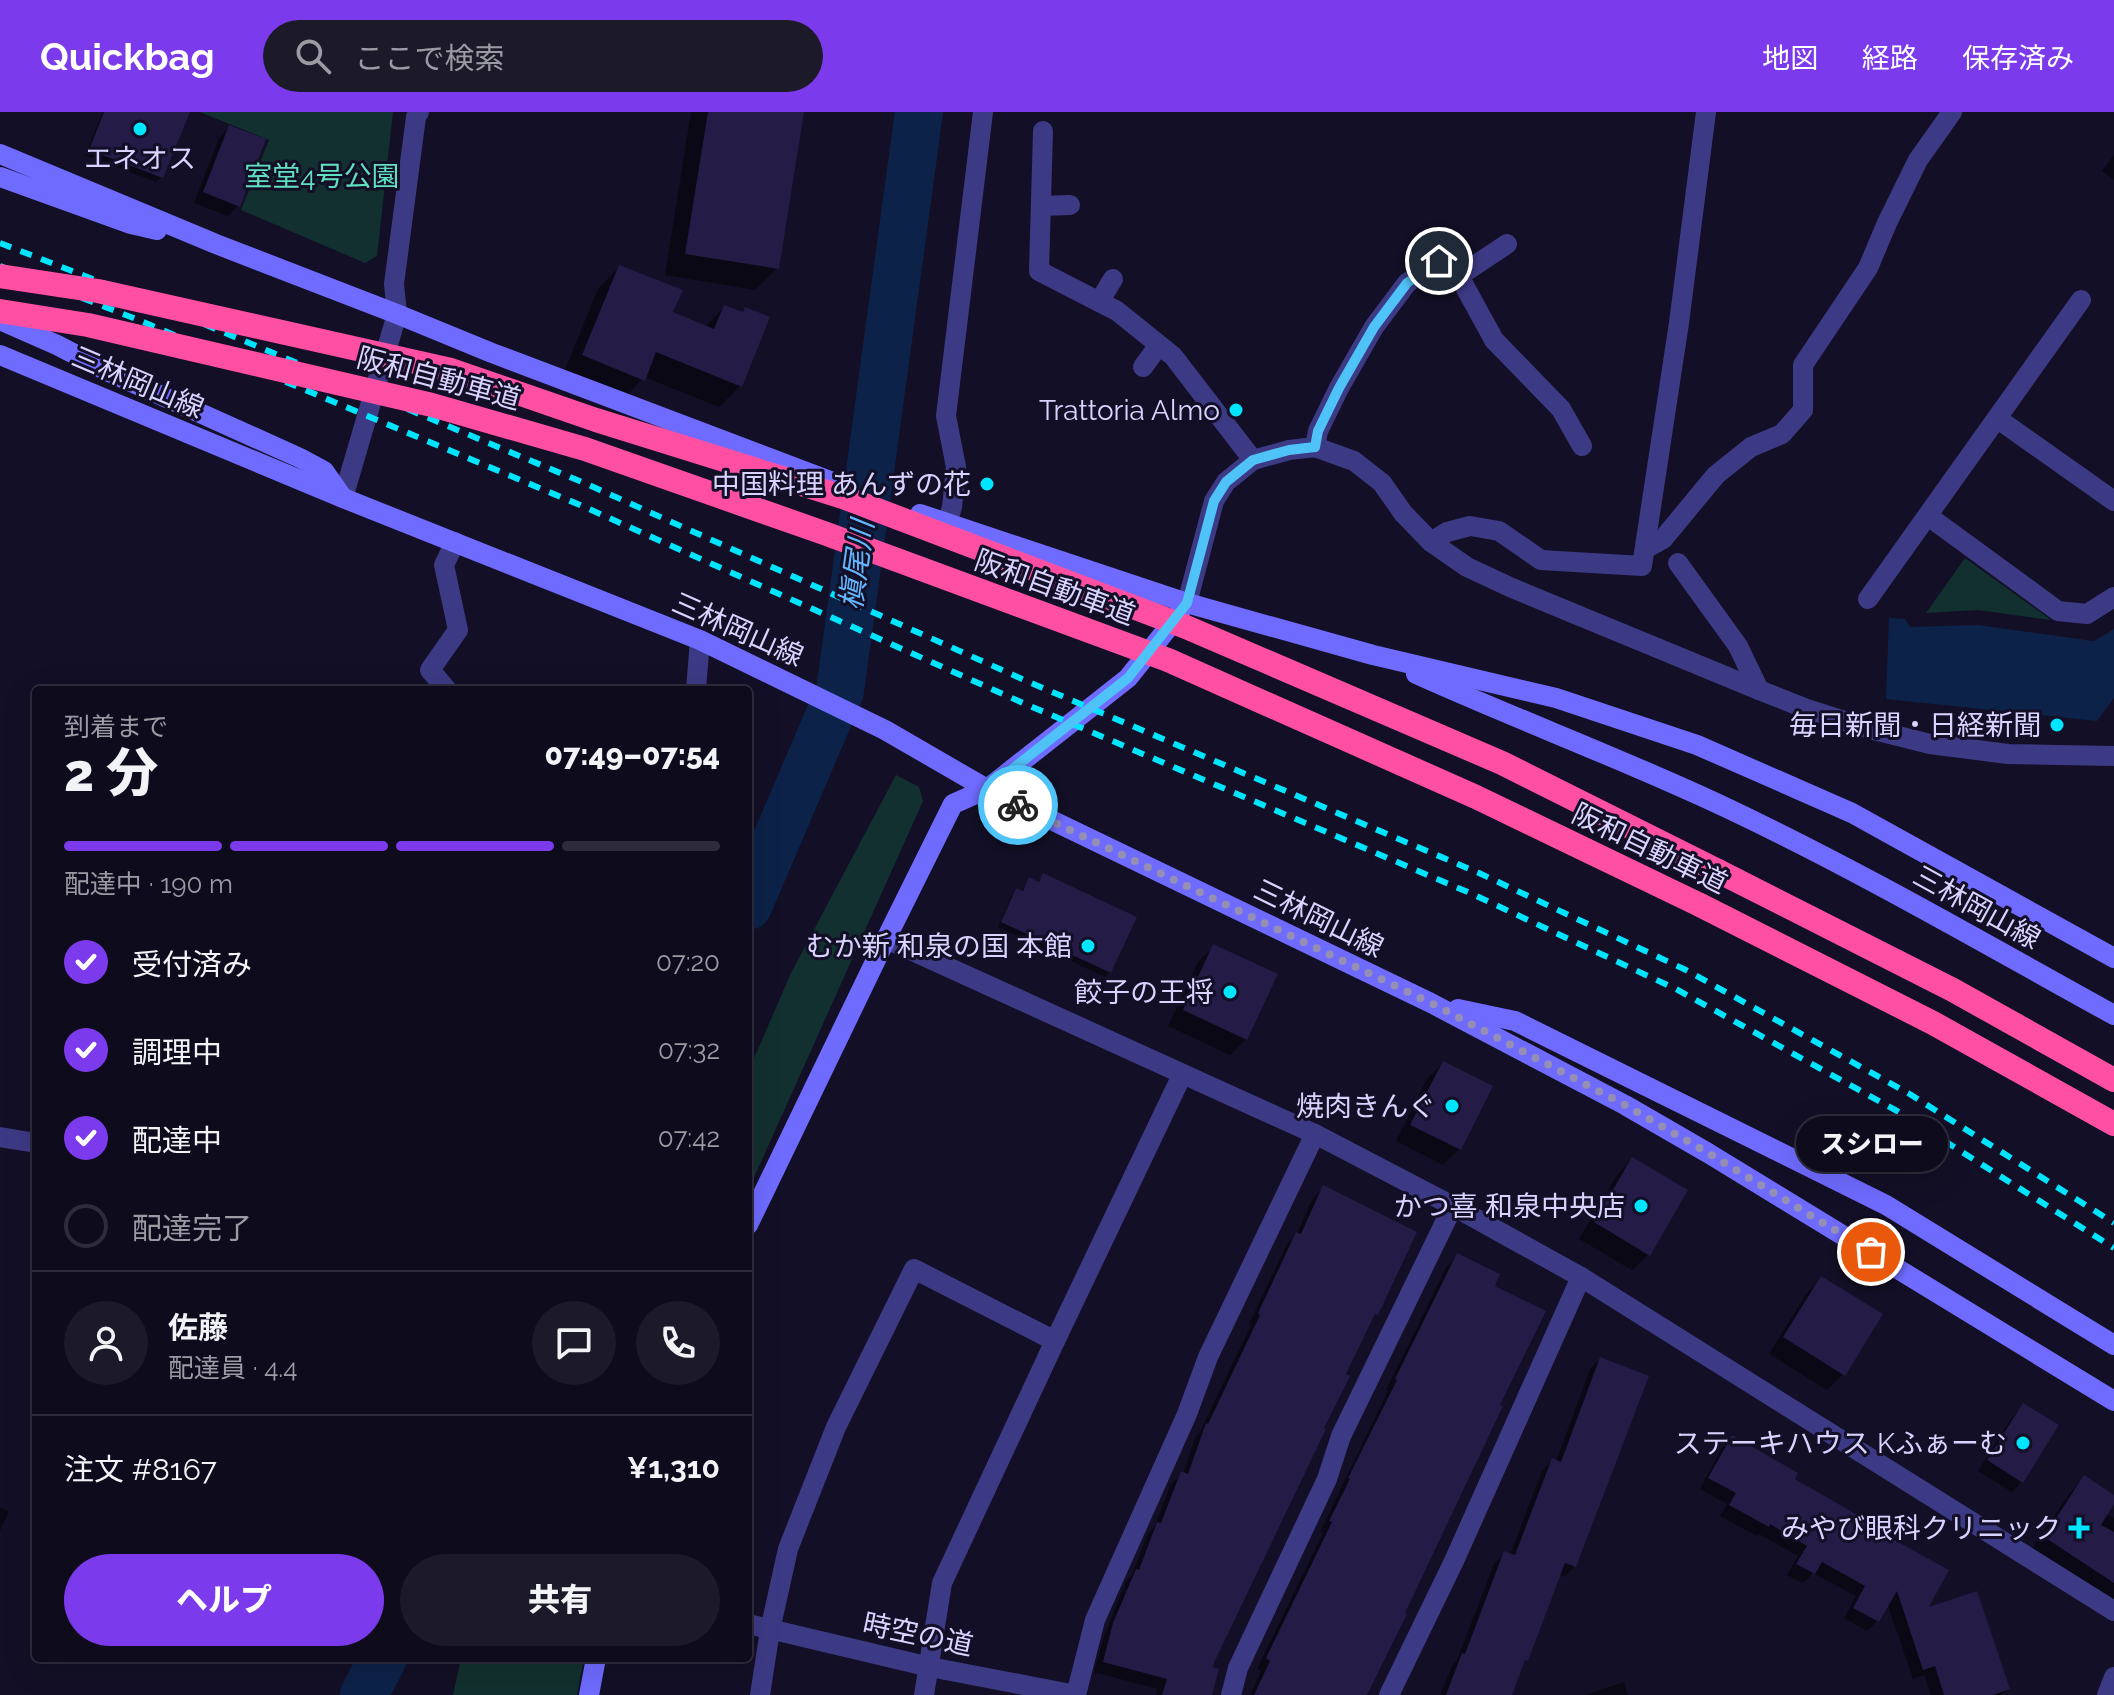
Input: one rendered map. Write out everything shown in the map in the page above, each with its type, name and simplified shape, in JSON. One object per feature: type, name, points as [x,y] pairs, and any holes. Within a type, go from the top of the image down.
[{"type":"highway","name":"阪和自動車道","points":[[0,276],[98,291],[451,370],[596,420],[843,497],[1215,640],[1502,763],[1953,990],[2114,1080]]},
{"type":"highway","name":"阪和自動車道","points":[[0,311],[88,325],[432,405],[615,460],[824,533],[1168,660],[1476,797],[1700,905],[1933,1023],[2114,1124]]},
{"type":"main road","name":"三林岡山線","points":[[0,154],[216,244],[492,353],[947,524],[1187,603],[1373,655],[1556,698],[1697,745],[1852,813],[2114,958]]},
{"type":"main road","points":[[0,177],[131,224],[216,244]]},
{"type":"main road","points":[[0,320],[300,458],[324,471],[343,498]]},
{"type":"main road","name":"三林岡山線","points":[[0,355],[343,498],[700,640],[885,730],[987,789],[1431,1003],[1612,1098],[1708,1153],[2114,1401]]},
{"type":"main road","points":[[752,1217],[953,804],[987,789],[1128,678],[1187,603]]},
{"type":"main road","name":"三林岡山線","points":[[1373,655],[1728,808],[1848,868],[2114,1015]]},
{"type":"main road","name":"三林岡山線","points":[[1431,1003],[1515,1021],[1681,1102],[1886,1205],[2114,1345]]},
{"type":"main road","points":[[589,1695],[595,1662]]},
{"type":"street","points":[[343,498],[397,314],[394,284],[419,112]]},
{"type":"street","points":[[947,524],[956,467],[946,416],[983,112]]},
{"type":"street","points":[[1431,542],[1447,532],[1470,526],[1499,531],[1541,560],[1642,566],[1679,323],[1706,112]]},
{"type":"street","points":[[1645,549],[1663,539],[1716,475],[1751,447],[1782,434],[1803,410],[1803,365],[1868,268],[1918,160],[1952,112]]},
{"type":"street","points":[[1043,131],[1039,271],[1117,311],[1173,356],[1253,460]]},
{"type":"street","points":[[1041,206],[1070,205]]},
{"type":"street","points":[[1459,276],[1507,244]]},
{"type":"street","points":[[1315,447],[1318,431],[1339,388],[1374,327],[1407,283],[1439,261],[1459,276],[1494,340],[1561,409],[1582,446]]},
{"type":"street","points":[[1099,302],[1113,279]]},
{"type":"street","points":[[1868,599],[2081,300]]},
{"type":"street","points":[[1143,367],[1159,345]]},
{"type":"street","points":[[1998,419],[2114,501]]},
{"type":"street","points":[[1187,603],[1214,501],[1226,482],[1253,460],[1315,447],[1354,461],[1382,483],[1403,513],[1431,542],[1467,567],[1807,709],[1930,744],[2008,754],[2114,756]]},
{"type":"street","points":[[1928,516],[2058,611],[2087,614],[2114,597]]},
{"type":"street","points":[[444,686],[430,670],[458,630],[444,565],[455,542]]},
{"type":"street","points":[[1678,563],[1738,646],[1759,690]]},
{"type":"street","points":[[697,686],[700,640]]},
{"type":"street","points":[[886,939],[1315,1134],[1453,1206],[1581,1277],[2114,1611]]},
{"type":"street","points":[[924,1695],[942,1583],[1182,1075]]},
{"type":"street","points":[[1076,1695],[1095,1620],[1187,1414],[1208,1357],[1315,1134]]},
{"type":"street","points":[[0,1137],[32,1142]]},
{"type":"street","points":[[1231,1695],[1238,1668],[1327,1479],[1341,1436],[1453,1206]]},
{"type":"street","points":[[760,1695],[770,1630],[788,1549],[836,1427],[914,1269],[1055,1341]]},
{"type":"street","points":[[1389,1695],[1454,1561],[1581,1277]]},
{"type":"street","name":"時空の道","points":[[752,1625],[930,1667],[1076,1695]]},
{"type":"street","points":[[2107,1695],[2114,1677]]},
{"type":"green space","name":"室堂4号公園","points":[[200,112],[393,112],[377,256],[365,263],[241,210],[269,140]]},
{"type":"green space","points":[[1965,558],[2051,620],[1978,610],[1926,613]]},
{"type":"green space","points":[[896,775],[919,787],[923,801],[752,1182],[752,1063],[791,973]]},
{"type":"green space","points":[[460,1662],[583,1662],[577,1695],[453,1695]]},
{"type":"water","points":[[1889,618],[1905,619],[1910,627],[1978,625],[2094,641],[2114,629],[2114,698],[2097,721],[1886,699]]},
{"type":"building","points":[[104,112],[190,112],[163,178],[89,150]]},
{"type":"building","points":[[708,112],[804,112],[779,269],[685,254]]},
{"type":"building","points":[[229,125],[266,139],[240,207],[203,192]]},
{"type":"building","points":[[619,265],[683,290],[673,312],[714,329],[724,305],[743,312],[745,307],[770,317],[742,387],[656,352],[645,381],[582,355]]},
{"type":"building","name":"むか新 和泉の国 本館","points":[[1043,873],[1137,917],[1111,973],[1001,922],[1016,888],[1023,891],[1029,877],[1039,882]]},
{"type":"building","name":"餃子の王将","points":[[1213,944],[1278,974],[1247,1040],[1183,1010]]},
{"type":"building","name":"焼肉きんぐ","points":[[1443,1061],[1493,1086],[1461,1150],[1410,1125]]},
{"type":"building","name":"かつ喜 和泉中央店","points":[[1632,1157],[1688,1190],[1650,1256],[1594,1222]]},
{"type":"building","points":[[1323,1185],[1417,1232],[1346,1374],[1350,1376],[1326,1429],[1212,1667],[1219,1669],[1212,1695],[1162,1695],[1167,1679],[1103,1662],[1113,1623],[1136,1569],[1139,1570],[1157,1522],[1161,1523],[1181,1471],[1188,1474],[1206,1423],[1260,1315],[1258,1313],[1296,1232],[1301,1234]]},
{"type":"building","points":[[1457,1253],[1500,1274],[1495,1286],[1546,1311],[1500,1405],[1503,1406],[1367,1695],[1254,1695],[1270,1661],[1266,1658],[1332,1522],[1329,1521],[1348,1478]]},
{"type":"building","points":[[1821,1276],[1883,1314],[1845,1376],[1783,1337]]},
{"type":"building","points":[[1600,1357],[1649,1376],[1576,1567],[1565,1563],[1512,1695],[1446,1695],[1504,1551],[1515,1555],[1552,1458],[1561,1462]]},
{"type":"building","name":"ステーキハウス Kふぁーむ","points":[[2023,1403],[2059,1425],[2023,1483],[1987,1460]]},
{"type":"building","points":[[1732,1435],[1798,1473],[1795,1479],[1873,1524],[1871,1527],[1949,1570],[1929,1607],[1977,1591],[2010,1689],[1993,1695],[1944,1695],[1935,1666],[1923,1670],[1897,1591],[1879,1622],[1853,1608],[1865,1586],[1822,1562],[1815,1574],[1796,1564],[1807,1546],[1729,1505],[1736,1493],[1708,1478]]},
{"type":"building","name":"みやび眼科クリニック","points":[[2084,1475],[2114,1495],[2114,1504],[2101,1525],[2114,1532],[2114,1583],[2044,1537]]},
{"type":"waterway","name":"槇尾川","points":[[752,897],[840,691],[919,112]]},
{"type":"waterway","name":"槇尾川","points":[[364,1695],[381,1662]]},
{"type":"railway","points":[[0,243],[144,299],[589,485],[1031,683],[1479,873],[1686,970],[1908,1093],[2114,1223]]},
{"type":"railway","points":[[0,266],[136,319],[580,505],[1023,703],[1470,893],[1676,989],[1897,1111],[2114,1248]]},
{"type":"way so far","points":[[1018,805],[1482,1029],[1646,1117],[1871,1252]]},
{"type":"place","name":"エネオス","points":[[140,129]]},
{"type":"place","name":"Trattoria Almo","points":[[1236,410]]},
{"type":"place","name":"中国料理 あんずの花","points":[[987,484]]},
{"type":"place","name":"毎日新聞・日経新聞","points":[[2057,725]]},
{"type":"place","name":"むか新 和泉の国 本館","points":[[1088,946]]},
{"type":"place","name":"餃子の王将","points":[[1230,992]]},
{"type":"place","name":"焼肉きんぐ","points":[[1452,1106]]},
{"type":"place","name":"かつ喜 和泉中央店","points":[[1641,1206]]},
{"type":"place","name":"スシロー","points":[[1871,1252]]},
{"type":"place","name":"ステーキハウス Kふぁーむ","points":[[2023,1443]]},
{"type":"place","name":"みやび眼科クリニック","points":[[2079,1528]]},
{"type":"route","points":[[1018,805],[987,789],[1128,678],[1187,603],[1214,501],[1226,482],[1253,460],[1315,447],[1318,431],[1339,388],[1374,327],[1407,283],[1439,261]]}]
